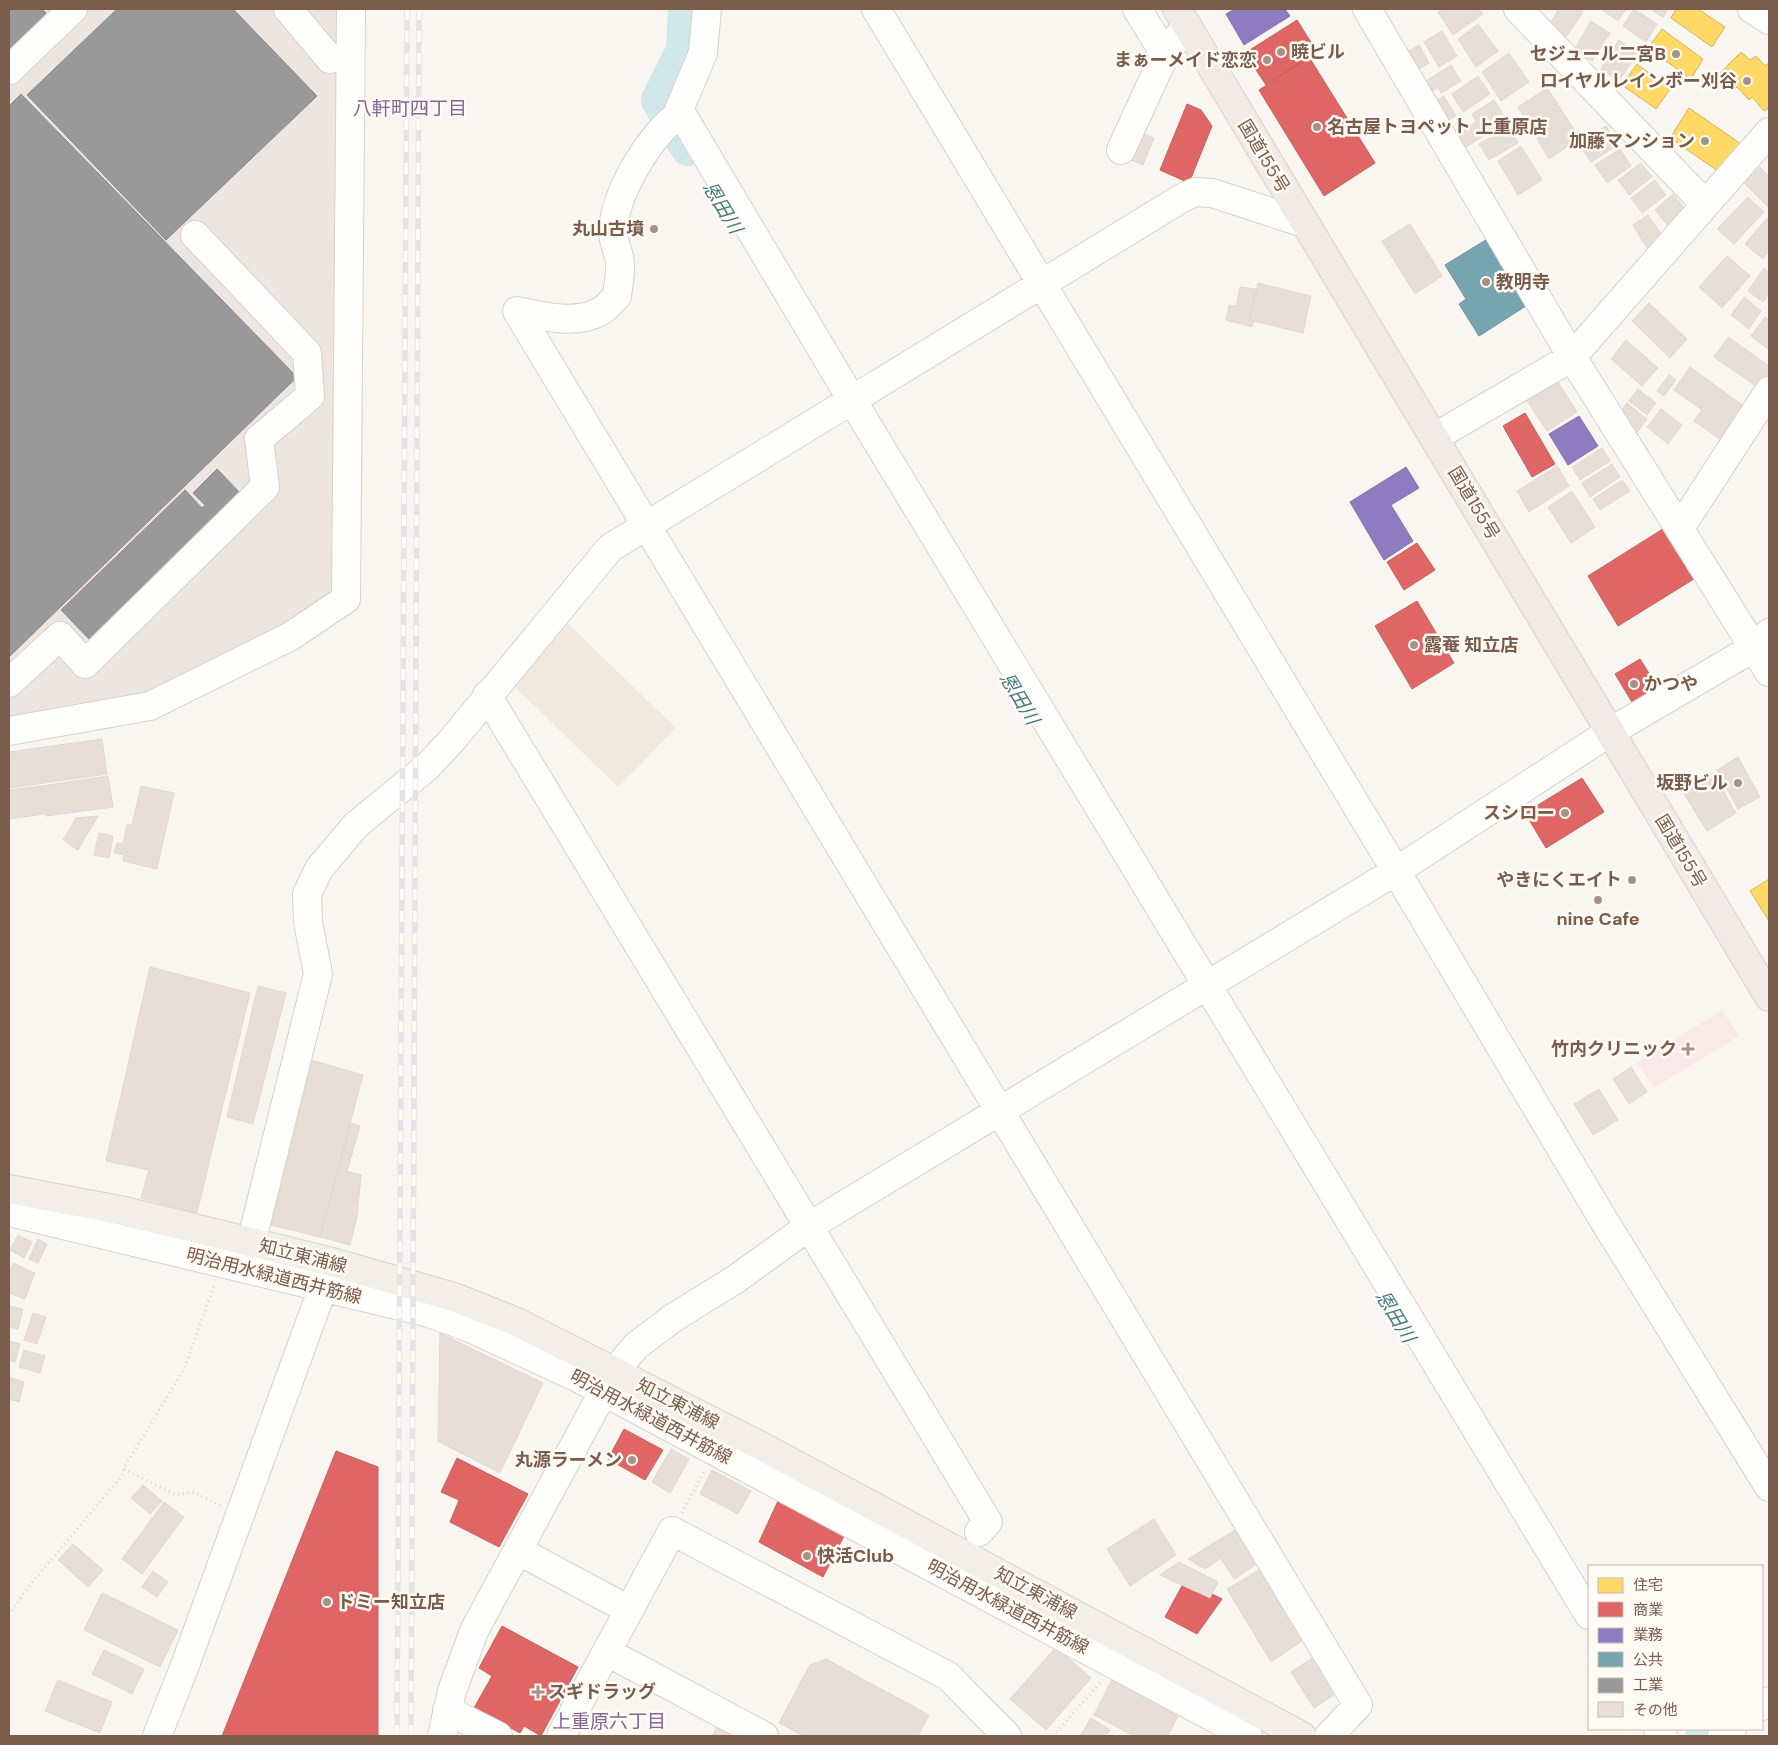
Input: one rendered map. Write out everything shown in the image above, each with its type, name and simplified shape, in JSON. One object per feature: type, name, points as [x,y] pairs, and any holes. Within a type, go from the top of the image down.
[{"type":"highway","name":"国道155号","points":[[1182,17],[1769,997]]},
{"type":"main road","name":"知立東浦線","points":[[10,1200],[124,1211],[332,1262],[454,1298],[517,1322],[609,1382],[763,1447],[1302,1736]]},
{"type":"street","points":[[9,70],[73,9]]},
{"type":"street","points":[[288,9],[330,59]]},
{"type":"street","points":[[9,731],[150,706],[291,636],[346,599],[351,9]]},
{"type":"street","points":[[707,9],[703,53],[679,110],[631,174],[615,207],[613,234],[620,261],[617,296],[600,312],[580,317],[546,317],[516,311],[1001,1111],[1358,1705],[1329,1736]]},
{"type":"street","points":[[876,9],[1040,285],[1396,871],[1603,1219],[1769,1487]]},
{"type":"street","points":[[1137,9],[1165,54]]},
{"type":"street","points":[[1367,9],[1572,357],[1680,528],[1761,640],[1769,672]]},
{"type":"street","points":[[1518,9],[1705,204]]},
{"type":"street","points":[[1752,9],[1769,20]]},
{"type":"street","points":[[1121,150],[1182,17]]},
{"type":"street","points":[[675,117],[852,400],[1588,1613]]},
{"type":"street","points":[[1435,437],[1572,357],[1769,132]]},
{"type":"street","points":[[251,1243],[318,974],[308,922],[307,894],[319,869],[356,825],[427,767],[453,739],[487,695],[610,548],[1182,198],[1195,192],[1212,193],[1304,223]]},
{"type":"street","points":[[9,683],[60,636],[85,664],[265,487],[259,439],[310,396],[307,354],[195,235]]},
{"type":"street","points":[[1680,528],[1769,391]]},
{"type":"street","points":[[442,1736],[452,1691],[474,1631],[609,1382],[636,1346],[673,1318],[736,1279],[808,1227],[1396,871],[1610,732],[1761,640]]},
{"type":"street","points":[[487,695],[988,1522],[980,1532]]},
{"type":"street","name":"明治用水緑道西井筋線","points":[[10,1200],[223,1263],[429,1313],[609,1382],[715,1451],[1248,1736]]},
{"type":"street","points":[[157,1736],[184,1668],[332,1262]]},
{"type":"street","points":[[561,1736],[672,1531],[948,1676],[1007,1736]]},
{"type":"street","points":[[519,1551],[628,1610]]},
{"type":"street","points":[[607,1652],[764,1736]]},
{"type":"street","points":[[447,1710],[498,1736]]},
{"type":"path","points":[[9,1615],[29,1586],[122,1476],[124,1469],[184,1369],[223,1263]]},
{"type":"path","points":[[672,1531],[715,1451]]},
{"type":"path","points":[[124,1469],[176,1495],[194,1492],[223,1507]]},
{"type":"path","points":[[1054,1736],[1116,1664]]},
{"type":"shaded area","points":[[9,9],[342,9],[336,589],[315,612],[171,691],[9,718]]},
{"type":"shaded area","points":[[564,620],[676,728],[618,787],[514,686]]},
{"type":"shaded area","name":"竹内クリニック","points":[[1722,1010],[1739,1036],[1654,1088],[1637,1063]]},
{"type":"building: 住宅","points":[[1676,9],[1698,9],[1725,27],[1712,47],[1671,18]]},
{"type":"building: 住宅","name":"セジュール二宮B","points":[[1662,29],[1703,59],[1691,79],[1648,48]]},
{"type":"building: 住宅","name":"ロイヤルレインボー刈谷","points":[[1741,52],[1750,60],[1756,56],[1765,66],[1769,63],[1769,108],[1764,111],[1752,97],[1749,100],[1737,87],[1733,91],[1719,74]]},
{"type":"building: 住宅","points":[[1637,64],[1670,89],[1656,109],[1622,85]]},
{"type":"building: 住宅","name":"加藤マンション","points":[[1689,108],[1741,144],[1721,173],[1670,138]]},
{"type":"building: 住宅","points":[[1769,879],[1769,921],[1750,891]]},
{"type":"building: 商業","name":"暁ビル","points":[[1297,20],[1317,52],[1266,85],[1245,53]]},
{"type":"building: 商業","name":"名古屋トヨペット 上重原店","points":[[1309,57],[1375,163],[1324,196],[1259,90]]},
{"type":"building: 商業","points":[[1187,104],[1201,110],[1212,126],[1189,183],[1160,170]]},
{"type":"building: 商業","points":[[1525,413],[1555,464],[1532,477],[1503,426]]},
{"type":"building: 商業","points":[[1666,527],[1697,577],[1618,626],[1588,576]]},
{"type":"building: 商業","points":[[1417,543],[1435,570],[1404,590],[1387,562]]},
{"type":"building: 商業","name":"露菴 知立店","points":[[1417,601],[1454,663],[1412,689],[1375,626]]},
{"type":"building: 商業","points":[[1640,659],[1657,686],[1632,702],[1615,674]]},
{"type":"building: 商業","name":"スシロー","points":[[1582,778],[1604,812],[1546,848],[1525,813]]},
{"type":"building: 商業","points":[[624,1429],[663,1450],[645,1480],[608,1459]]},
{"type":"building: 商業","name":"ドミー知立店","points":[[336,1451],[378,1467],[378,1736],[222,1736]]},
{"type":"building: 商業","points":[[457,1458],[528,1494],[499,1547],[450,1522],[459,1500],[441,1492]]},
{"type":"building: 商業","points":[[778,1501],[844,1536],[823,1577],[759,1542]]},
{"type":"building: 商業","points":[[1183,1584],[1210,1598],[1212,1594],[1222,1599],[1197,1634],[1165,1617]]},
{"type":"building: 商業","points":[[502,1626],[578,1667],[541,1736],[524,1726],[520,1733],[474,1708],[492,1676],[479,1668]]},
{"type":"building: 業務","points":[[1235,9],[1285,9],[1290,16],[1244,45],[1226,14]]},
{"type":"building: 業務","points":[[1579,416],[1598,446],[1568,465],[1549,434]]},
{"type":"building: 業務","points":[[1406,467],[1419,488],[1391,505],[1413,541],[1384,560],[1350,502]]},
{"type":"building: 公共","name":"教明寺","points":[[1489,238],[1529,304],[1479,336],[1459,304],[1466,299],[1445,265]]},
{"type":"building: 工業","points":[[9,9],[42,9],[46,13],[9,49]]},
{"type":"building: 工業","points":[[117,9],[233,9],[317,96],[166,240],[27,95]]},
{"type":"building: 工業","points":[[21,94],[297,377],[9,657],[9,106]]},
{"type":"building: 工業","points":[[217,469],[242,495],[91,641],[61,610],[185,490],[202,508],[205,505],[193,493]]},
{"type":"building: その他","points":[[1443,9],[1479,9],[1483,14],[1453,35],[1438,12]]},
{"type":"building: その他","points":[[1559,9],[1578,9],[1583,12],[1566,37],[1548,26]]},
{"type":"building: その他","points":[[1601,9],[1626,9],[1618,21]]},
{"type":"building: その他","points":[[1634,9],[1657,24],[1646,42],[1623,26]]},
{"type":"building: その他","points":[[1650,9],[1668,9],[1663,17]]},
{"type":"building: その他","points":[[1591,21],[1610,33],[1592,61],[1574,50]]},
{"type":"building: その他","points":[[1478,24],[1498,51],[1476,67],[1458,39]]},
{"type":"building: その他","points":[[1442,31],[1457,56],[1439,67],[1424,42]]},
{"type":"building: その他","points":[[1619,40],[1638,52],[1619,81],[1601,69]]},
{"type":"building: その他","points":[[1419,45],[1429,63],[1412,73],[1403,55]]},
{"type":"building: その他","points":[[1509,53],[1529,82],[1501,101],[1482,72]]},
{"type":"building: その他","points":[[1451,65],[1461,81],[1441,93],[1438,88],[1426,95],[1420,85]]},
{"type":"building: その他","points":[[1478,76],[1490,94],[1463,112],[1452,94]]},
{"type":"building: その他","points":[[1547,88],[1580,138],[1549,159],[1518,107]]},
{"type":"building: その他","points":[[1444,96],[1456,116],[1444,123],[1432,103]]},
{"type":"building: その他","points":[[1494,100],[1507,121],[1463,149],[1454,136],[1476,122],[1472,114]]},
{"type":"building: その他","points":[[1606,126],[1618,145],[1591,162],[1579,144]]},
{"type":"building: その他","points":[[1508,127],[1518,143],[1489,160],[1479,144]]},
{"type":"building: その他","points":[[1140,133],[1154,138],[1143,165],[1131,160]]},
{"type":"building: その他","points":[[1521,146],[1542,180],[1518,195],[1498,161]]},
{"type":"building: その他","points":[[1620,149],[1631,166],[1607,183],[1595,165]]},
{"type":"building: その他","points":[[1641,163],[1652,177],[1629,195],[1618,180]]},
{"type":"building: その他","points":[[1760,167],[1769,177],[1768,207],[1744,183]]},
{"type":"building: その他","points":[[1655,180],[1666,195],[1642,213],[1631,198]]},
{"type":"building: その他","points":[[1673,194],[1691,217],[1673,232],[1655,210]]},
{"type":"building: その他","points":[[1748,197],[1764,212],[1734,244],[1717,229]]},
{"type":"building: その他","points":[[1648,215],[1663,237],[1647,248],[1633,225]]},
{"type":"building: その他","points":[[1767,218],[1769,221],[1769,251],[1763,259],[1745,244]]},
{"type":"building: その他","points":[[1410,224],[1442,276],[1415,294],[1382,241]]},
{"type":"building: その他","points":[[1727,256],[1750,276],[1722,308],[1699,287]]},
{"type":"building: その他","points":[[1764,268],[1769,272],[1769,293],[1763,302],[1748,291]]},
{"type":"building: その他","points":[[1258,283],[1311,296],[1303,333],[1249,320]]},
{"type":"building: その他","points":[[1240,287],[1257,289],[1249,320],[1254,321],[1252,327],[1226,320],[1229,305],[1236,306]]},
{"type":"building: その他","points":[[1744,297],[1761,311],[1749,329],[1731,315]]},
{"type":"building: その他","points":[[1649,303],[1687,339],[1670,358],[1632,321]]},
{"type":"building: その他","points":[[1765,317],[1769,320],[1769,350],[1751,336]]},
{"type":"building: その他","points":[[1728,337],[1769,366],[1769,372],[1759,388],[1714,357]]},
{"type":"building: その他","points":[[1626,340],[1658,368],[1642,386],[1611,359]]},
{"type":"building: その他","points":[[1690,367],[1745,407],[1721,440],[1694,421],[1702,410],[1674,390]]},
{"type":"building: その他","points":[[1669,375],[1676,380],[1664,396],[1657,391]]},
{"type":"building: その他","points":[[1557,380],[1577,412],[1547,431],[1526,399]]},
{"type":"building: その他","points":[[1638,389],[1656,403],[1647,415],[1629,401]]},
{"type":"building: その他","points":[[1627,403],[1647,419],[1634,436],[1619,413]]},
{"type":"building: その他","points":[[1661,409],[1682,425],[1668,444],[1647,427]]},
{"type":"building: その他","points":[[1602,448],[1610,461],[1580,480],[1572,467]]},
{"type":"building: その他","points":[[1612,464],[1620,477],[1590,497],[1582,483]]},
{"type":"building: その他","points":[[1557,466],[1569,486],[1529,512],[1517,491]]},
{"type":"building: その他","points":[[1622,480],[1630,491],[1600,510],[1593,499]]},
{"type":"building: その他","points":[[1572,491],[1595,527],[1571,543],[1548,507]]},
{"type":"building: その他","points":[[102,739],[107,774],[9,788],[9,752]]},
{"type":"building: その他","name":"坂野ビル","points":[[1738,757],[1760,797],[1738,809],[1717,770]]},
{"type":"building: その他","points":[[1713,773],[1736,813],[1707,831],[1683,792]]},
{"type":"building: その他","points":[[108,776],[113,807],[46,816],[41,786]]},
{"type":"building: その他","points":[[40,786],[44,814],[9,819],[9,790]]},
{"type":"building: その他","points":[[141,786],[174,793],[157,869],[123,861],[124,855],[114,853],[117,843],[123,844],[127,824],[132,825]]},
{"type":"building: その他","points":[[98,816],[78,850],[63,840],[76,818]]},
{"type":"building: その他","points":[[99,833],[113,836],[109,858],[94,855]]},
{"type":"building: その他","points":[[150,967],[250,993],[197,1213],[141,1198],[149,1170],[106,1161]]},
{"type":"building: その他","points":[[258,986],[286,993],[253,1124],[227,1117]]},
{"type":"building: その他","points":[[311,1060],[363,1075],[320,1237],[267,1224]]},
{"type":"building: その他","points":[[1631,1067],[1647,1092],[1629,1104],[1613,1079]]},
{"type":"building: その他","points":[[1599,1089],[1618,1120],[1593,1135],[1574,1104]]},
{"type":"building: その他","points":[[351,1123],[360,1126],[347,1171],[361,1175],[357,1217],[350,1245],[320,1237]]},
{"type":"building: その他","points":[[18,1235],[32,1242],[24,1258],[10,1250]]},
{"type":"building: その他","points":[[38,1239],[47,1244],[38,1263],[29,1259]]},
{"type":"building: その他","points":[[13,1263],[35,1273],[25,1299],[9,1293],[9,1273]]},
{"type":"building: その他","points":[[9,1306],[23,1309],[18,1329],[9,1327]]},
{"type":"building: その他","points":[[33,1313],[46,1317],[37,1344],[24,1340]]},
{"type":"building: その他","points":[[440,1333],[543,1383],[500,1473],[438,1441]]},
{"type":"building: その他","points":[[9,1341],[20,1344],[15,1362],[9,1360]]},
{"type":"building: その他","points":[[24,1350],[45,1356],[40,1373],[19,1367]]},
{"type":"building: その他","points":[[9,1377],[24,1382],[19,1402],[9,1399]]},
{"type":"building: その他","points":[[671,1449],[689,1459],[670,1493],[652,1482]]},
{"type":"building: その他","points":[[712,1470],[751,1491],[738,1514],[700,1494]]},
{"type":"building: その他","points":[[143,1485],[162,1501],[150,1514],[131,1498]]},
{"type":"building: その他","points":[[164,1502],[184,1517],[142,1574],[122,1559]]},
{"type":"building: その他","points":[[1154,1519],[1176,1555],[1130,1586],[1107,1549]]},
{"type":"building: その他","points":[[1237,1529],[1258,1563],[1234,1579],[1212,1544]]},
{"type":"building: その他","points":[[73,1544],[103,1570],[88,1587],[58,1560]]},
{"type":"building: その他","points":[[1212,1544],[1221,1558],[1205,1569],[1188,1559]]},
{"type":"building: その他","points":[[1179,1562],[1218,1582],[1210,1598],[1160,1575]]},
{"type":"building: その他","points":[[1261,1569],[1305,1639],[1271,1662],[1227,1589]]},
{"type":"building: その他","points":[[153,1571],[168,1582],[157,1597],[142,1587]]},
{"type":"building: その他","points":[[102,1593],[178,1630],[160,1667],[84,1630]]},
{"type":"building: その他","points":[[1056,1647],[1091,1678],[1046,1730],[1010,1699]]},
{"type":"building: その他","points":[[104,1650],[144,1669],[132,1694],[92,1674]]},
{"type":"building: その他","points":[[1317,1655],[1340,1691],[1314,1708],[1291,1672]]},
{"type":"building: その他","points":[[826,1659],[929,1715],[918,1736],[804,1736],[779,1723],[810,1665]]},
{"type":"building: その他","points":[[1113,1677],[1179,1713],[1168,1736],[1134,1736],[1094,1715]]},
{"type":"building: その他","points":[[58,1680],[112,1702],[100,1733],[45,1711]]},
{"type":"building: その他","points":[[1091,1718],[1110,1730],[1106,1736],[1080,1736]]},
{"type":"building: その他","points":[[720,1722],[747,1736],[712,1736]]},
{"type":"waterway","name":"恩田川","points":[[685,9],[683,50],[658,100],[688,149]]},
{"type":"waterway","name":"恩田川","points":[[1702,1736],[1711,1730]]},
{"type":"railway","points":[[397,1736],[407,9]]},
{"type":"railway","points":[[411,1736],[419,9]]},
{"type":"place","name":"暁ビル","points":[[1281,52]]},
{"type":"place","name":"セジュール二宮B","points":[[1676,54]]},
{"type":"place","name":"まぁーメイド恋恋","points":[[1267,60]]},
{"type":"place","name":"ロイヤルレインボー刈谷","points":[[1747,81]]},
{"type":"place","name":"名古屋トヨペット 上重原店","points":[[1317,127]]},
{"type":"place","name":"加藤マンション","points":[[1705,141]]},
{"type":"place","name":"丸山古墳","points":[[654,229]]},
{"type":"place","name":"教明寺","points":[[1486,282]]},
{"type":"place","name":"露菴 知立店","points":[[1414,645]]},
{"type":"place","name":"かつや","points":[[1634,684]]},
{"type":"place","name":"坂野ビル","points":[[1738,783]]},
{"type":"place","name":"スシロー","points":[[1565,813]]},
{"type":"place","name":"やきにくエイト","points":[[1632,880]]},
{"type":"place","name":"nine Cafe","points":[[1598,900]]},
{"type":"place","name":"竹内クリニック","points":[[1688,1049]]},
{"type":"place","name":"丸源ラーメン","points":[[632,1460]]},
{"type":"place","name":"快活Club","points":[[807,1556]]},
{"type":"place","name":"ドミー知立店","points":[[327,1602]]},
{"type":"place","name":"スギドラッグ","points":[[538,1692]]},
{"type":"district","name":"八軒町四丁目","points":[[410,108]]},
{"type":"district","name":"上重原六丁目","points":[[609,1721]]}]
